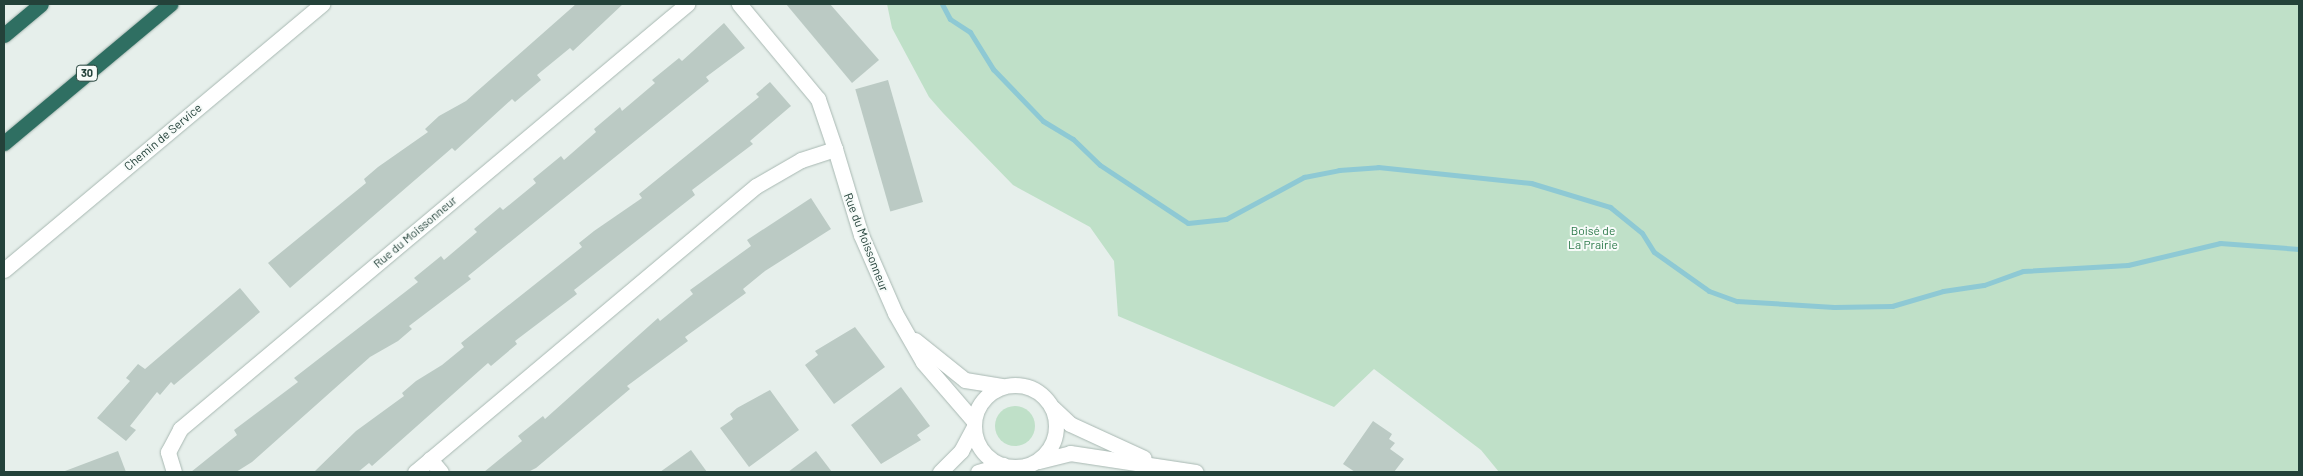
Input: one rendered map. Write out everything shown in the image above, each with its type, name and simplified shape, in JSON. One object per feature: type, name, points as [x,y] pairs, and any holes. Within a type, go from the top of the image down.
[{"type":"highway","points":[[4,35],[41,4]]},
{"type":"highway","name":"30","points":[[4,143],[170,4]]},
{"type":"street","name":"Chemin de Service","points":[[4,270],[322,4]]},
{"type":"street","name":"Rue du Moissonneur","points":[[174,472],[168,452],[180,429],[688,4]]},
{"type":"street","name":"Rue du Moissonneur","points":[[739,4],[818,99],[864,243],[906,332],[927,368],[974,424]]},
{"type":"street","points":[[416,472],[756,186],[801,160],[835,149]]},
{"type":"street","name":"Rue du Moissonneur","points":[[906,332],[965,380],[986,387],[1005,386]]},
{"type":"street","points":[[940,472],[962,451],[984,399],[1005,386],[1036,390],[1052,408],[1077,428],[1157,463]]},
{"type":"street","points":[[1028,465],[1050,448],[1056,422],[1052,408]]},
{"type":"street","points":[[974,424],[982,451],[1003,465]]},
{"type":"street","points":[[978,472],[1003,465],[1028,465],[1070,453],[1157,463],[1196,472]]},
{"type":"street","points":[[430,459],[441,472]]},
{"type":"green space","name":"Boisé de La Prairie","points":[[887,4],[2299,4],[2299,472],[1499,472],[1481,450],[1374,369],[1334,407],[1118,316],[1114,261],[1090,227],[1013,185],[943,113],[929,97],[892,28]]},
{"type":"green space","points":[[1011,406],[1019,406],[1026,409],[1032,415],[1035,426],[1032,437],[1026,443],[1019,446],[1011,446],[1004,443],[998,437],[995,430],[995,422],[998,415],[1004,409]]},
{"type":"building","points":[[576,4],[623,4],[573,51],[570,48],[537,75],[541,80],[515,102],[512,99],[455,151],[452,148],[290,288],[268,263],[366,183],[364,179],[378,167],[428,132],[425,129],[439,116],[466,101]]},
{"type":"building","points":[[786,4],[830,4],[879,60],[852,83]]},
{"type":"building","points":[[724,23],[745,48],[706,77],[709,81],[468,276],[471,279],[409,326],[412,329],[398,341],[370,357],[252,462],[236,472],[191,472],[237,435],[234,430],[298,382],[294,378],[418,282],[414,278],[441,256],[444,260],[477,232],[474,229],[500,207],[503,210],[536,183],[533,179],[561,156],[564,160],[596,132],[594,129],[620,107],[622,111],[655,83],[652,80],[679,58],[682,61]]},
{"type":"building","points":[[888,80],[923,202],[890,211],[855,89]]},
{"type":"building","points":[[770,82],[791,106],[750,141],[753,144],[692,190],[695,195],[574,290],[577,294],[515,341],[517,344],[491,366],[488,363],[372,466],[369,463],[358,472],[314,472],[356,431],[404,396],[402,393],[416,381],[442,365],[464,347],[461,343],[582,247],[579,243],[642,198],[639,194],[759,97],[756,94]]},
{"type":"building","points":[[811,198],[831,229],[765,271],[743,289],[746,293],[685,337],[688,341],[627,386],[630,389],[536,468],[528,472],[484,472],[522,441],[518,436],[543,416],[545,419],[658,318],[660,321],[693,294],[690,290],[751,246],[747,240]]},
{"type":"building","points":[[240,288],[260,312],[174,385],[171,382],[160,395],[157,392],[130,426],[136,430],[126,441],[97,418],[130,381],[126,378],[138,364],[145,369]]},
{"type":"building","points":[[855,327],[885,367],[834,404],[805,365],[818,355],[815,351]]},
{"type":"building","points":[[901,387],[930,426],[917,435],[921,440],[881,464],[851,425]]},
{"type":"building","points":[[770,390],[799,430],[749,467],[720,428],[733,419],[730,414],[737,408]]},
{"type":"building","points":[[1373,421],[1392,434],[1389,439],[1395,443],[1390,449],[1404,459],[1394,472],[1355,472],[1343,464]]},
{"type":"building","points":[[691,450],[707,472],[660,472]]},
{"type":"building","points":[[118,451],[126,472],[65,472],[65,471]]},
{"type":"building","points":[[816,451],[832,472],[788,472]]},
{"type":"waterway","points":[[942,4],[950,19],[970,32],[993,69],[1043,121],[1073,139],[1100,165],[1188,223],[1226,219],[1304,177],[1339,170],[1378,167],[1531,183],[1610,207],[1642,233],[1654,252],[1709,291],[1737,301],[1834,307],[1892,306],[1943,291],[1984,285],[2023,271],[2128,265],[2220,243],[2299,249]]}]
